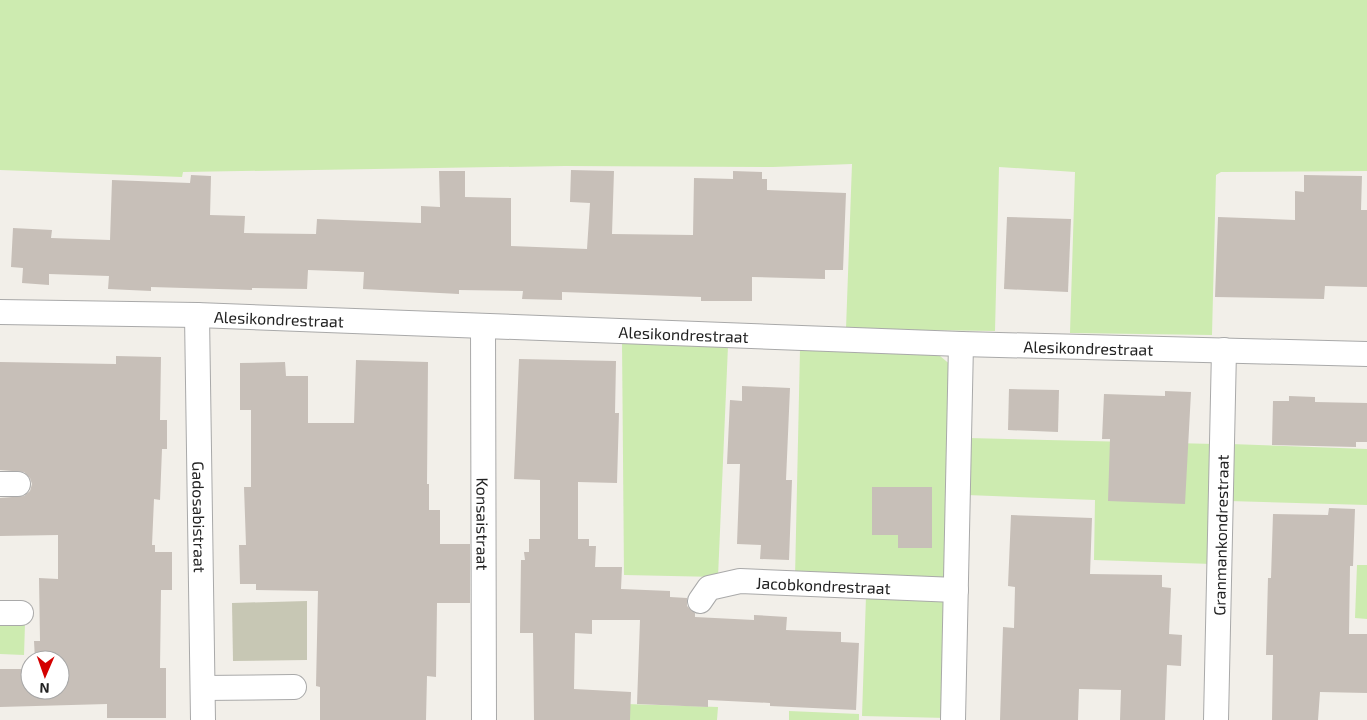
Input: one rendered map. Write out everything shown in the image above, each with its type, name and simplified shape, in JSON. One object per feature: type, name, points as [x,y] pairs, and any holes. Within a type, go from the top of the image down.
[{"type":"street","name":"Alesikondrestraat","points":[[0,312],[197,315],[961,344],[1367,354]]},
{"type":"street","name":"Gadosabistraat","points":[[197,315],[203,720]]},
{"type":"street","name":"Konsaistraat","points":[[483,326],[484,720]]},
{"type":"street","points":[[953,720],[961,344]]},
{"type":"street","name":"Granmankondrestraat","points":[[1216,720],[1224,350]]},
{"type":"street","name":"Jacobkondrestraat","points":[[700,601],[710,588],[740,581],[956,590]]},
{"type":"street","points":[[203,688],[294,687]]},
{"type":"shaded area","points":[[307,601],[307,660],[233,661],[232,603]]},
{"type":"green space","points":[[0,0],[1367,0],[1367,171],[1221,172],[1216,175],[1212,335],[1070,333],[1075,172],[999,167],[995,331],[846,329],[852,164],[773,167],[565,166],[183,172],[182,177],[0,170]]},
{"type":"green space","points":[[622,341],[728,346],[718,577],[624,575]]},
{"type":"green space","points":[[800,349],[925,353],[940,356],[952,366],[947,569],[943,579],[795,578]]},
{"type":"green space","points":[[968,438],[1215,444],[1212,564],[1094,560],[1095,500],[967,495]]},
{"type":"green space","points":[[1231,444],[1367,449],[1367,505],[1229,501]]},
{"type":"green space","points":[[1357,565],[1367,565],[1367,619],[1355,618]]},
{"type":"green space","points":[[866,596],[938,598],[946,602],[947,718],[862,716]]},
{"type":"green space","points":[[0,623],[25,623],[24,650],[20,650],[20,655],[0,654]]},
{"type":"green space","points":[[626,704],[718,707],[717,720],[626,720]]},
{"type":"green space","points":[[789,711],[859,714],[859,720],[789,720]]},
{"type":"building","points":[[571,170],[614,171],[612,234],[693,235],[694,178],[733,179],[733,171],[762,172],[762,179],[767,179],[767,190],[846,193],[843,270],[825,270],[825,279],[752,277],[752,301],[701,301],[701,297],[562,292],[562,300],[522,299],[523,291],[459,290],[459,294],[363,289],[364,272],[308,270],[307,289],[252,288],[252,290],[151,287],[151,291],[108,289],[109,276],[49,274],[49,285],[22,283],[23,268],[11,267],[13,228],[52,230],[51,238],[110,240],[112,180],[190,183],[191,175],[211,176],[210,215],[245,216],[244,233],[316,234],[317,219],[421,223],[421,206],[440,207],[439,171],[465,171],[465,197],[511,198],[511,246],[587,249],[590,203],[570,202]]},
{"type":"building","points":[[1304,175],[1362,176],[1361,210],[1367,210],[1367,287],[1325,286],[1324,299],[1215,297],[1218,217],[1295,220],[1295,191],[1304,192]]},
{"type":"building","points":[[1007,217],[1071,219],[1068,292],[1004,289]]},
{"type":"building","points":[[116,356],[161,357],[160,420],[167,420],[167,449],[162,449],[160,500],[154,499],[152,545],[155,545],[155,552],[172,552],[172,590],[161,590],[160,668],[166,668],[166,718],[107,718],[107,704],[0,707],[0,669],[20,669],[20,700],[70,700],[70,650],[34,650],[34,641],[40,641],[39,578],[58,579],[58,535],[0,536],[0,498],[24,496],[30,491],[32,484],[30,478],[24,472],[0,470],[0,362],[116,364]]},
{"type":"building","points":[[519,359],[616,361],[615,413],[619,413],[617,483],[578,482],[578,539],[589,539],[589,546],[596,546],[595,567],[622,567],[621,589],[670,591],[670,597],[687,598],[687,606],[695,613],[695,617],[754,620],[754,615],[787,617],[786,630],[841,632],[841,642],[859,643],[856,710],[770,706],[770,703],[708,700],[708,707],[637,704],[640,620],[592,620],[592,634],[575,633],[574,689],[631,692],[630,720],[534,720],[533,633],[520,633],[521,560],[525,560],[524,552],[529,552],[529,539],[540,539],[540,480],[514,479]]},
{"type":"building","points":[[356,360],[428,362],[427,484],[429,484],[429,510],[440,510],[440,544],[470,544],[470,603],[437,603],[436,677],[427,676],[426,720],[320,720],[320,687],[316,686],[318,591],[256,590],[256,584],[240,584],[239,545],[246,545],[244,487],[251,487],[251,410],[240,410],[240,363],[285,362],[286,376],[308,376],[308,423],[354,423]]},
{"type":"building","points":[[742,386],[790,388],[786,480],[792,480],[789,560],[760,559],[761,545],[737,544],[740,464],[727,464],[730,400],[742,401]]},
{"type":"building","points":[[1009,389],[1059,390],[1058,432],[1008,430]]},
{"type":"building","points":[[1165,391],[1191,392],[1185,504],[1108,501],[1110,439],[1102,439],[1104,394],[1165,396]]},
{"type":"building","points":[[1289,396],[1315,397],[1315,402],[1367,403],[1367,442],[1356,442],[1356,447],[1272,445],[1273,401],[1289,401]]},
{"type":"building","points":[[872,487],[932,487],[932,548],[898,548],[898,535],[872,535]]},
{"type":"building","points":[[1329,508],[1355,509],[1353,566],[1350,566],[1349,634],[1367,634],[1367,693],[1320,692],[1318,720],[1272,720],[1273,655],[1266,655],[1268,578],[1271,578],[1273,514],[1328,515]]},
{"type":"building","points":[[1011,515],[1092,518],[1090,574],[1162,575],[1162,587],[1171,588],[1169,634],[1182,635],[1181,666],[1167,665],[1165,720],[1120,720],[1121,690],[1079,689],[1078,720],[1000,720],[1003,627],[1014,628],[1015,587],[1008,586]]}]
